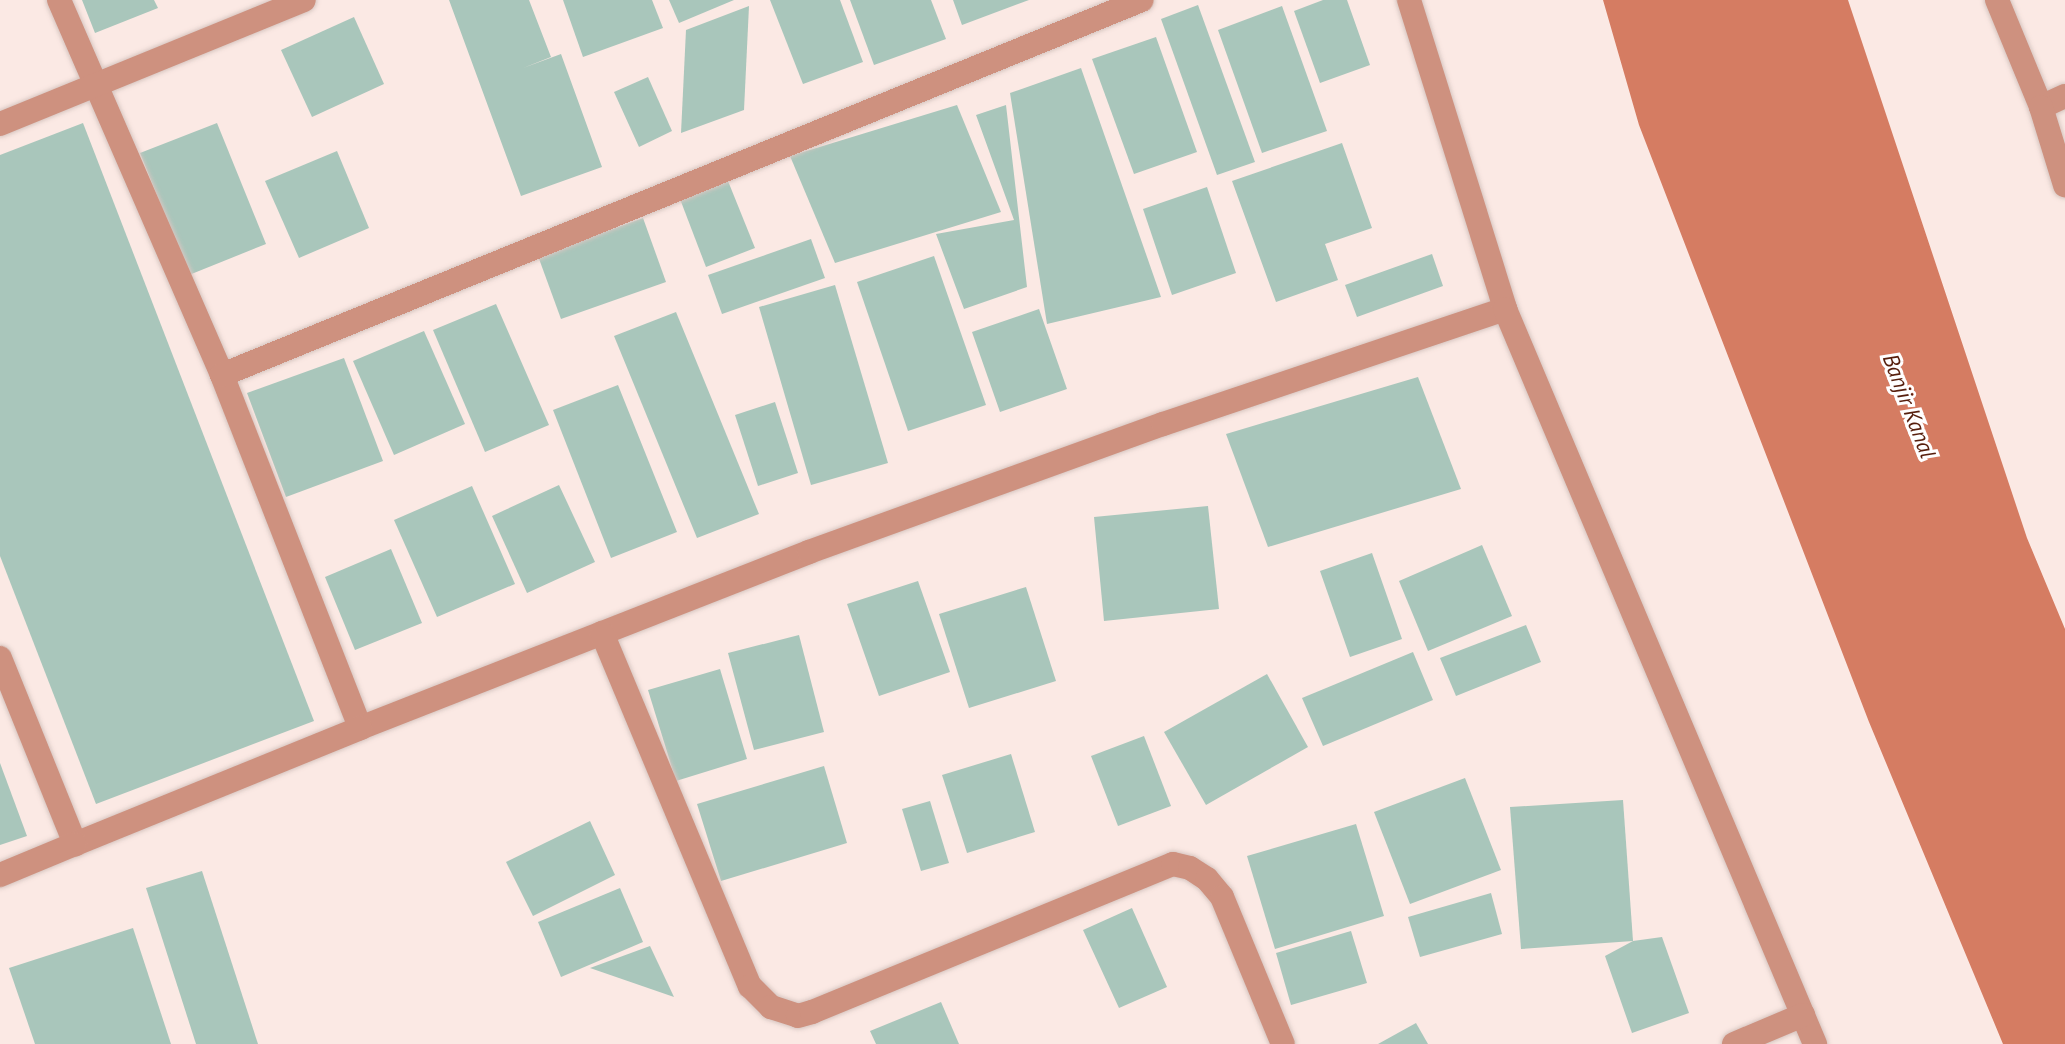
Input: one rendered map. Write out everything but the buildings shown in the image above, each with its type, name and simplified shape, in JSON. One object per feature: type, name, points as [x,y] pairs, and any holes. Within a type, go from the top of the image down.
[{"type":"street","points":[[59,0],[222,375],[360,728]]},
{"type":"street","points":[[0,124],[304,0]]},
{"type":"street","points":[[222,375],[1142,0]]},
{"type":"street","points":[[1409,0],[1505,309],[1815,1044]]},
{"type":"street","points":[[1997,0],[2041,107],[2065,185]]},
{"type":"street","points":[[2041,107],[2065,96]]},
{"type":"street","points":[[0,875],[360,728],[809,552],[1163,424],[1505,309]]},
{"type":"street","points":[[602,633],[750,986],[771,1007],[798,1016],[812,1012],[1173,864],[1190,868],[1207,879],[1222,897],[1283,1044]]},
{"type":"street","points":[[0,658],[75,844]]},
{"type":"street","points":[[1734,1044],[1803,1015]]},
{"type":"water","name":"Banjir Kanal","points":[[1603,0],[1848,0],[2027,538],[2065,629],[2065,1044],[2003,1044],[1869,722],[1639,125]]}]
